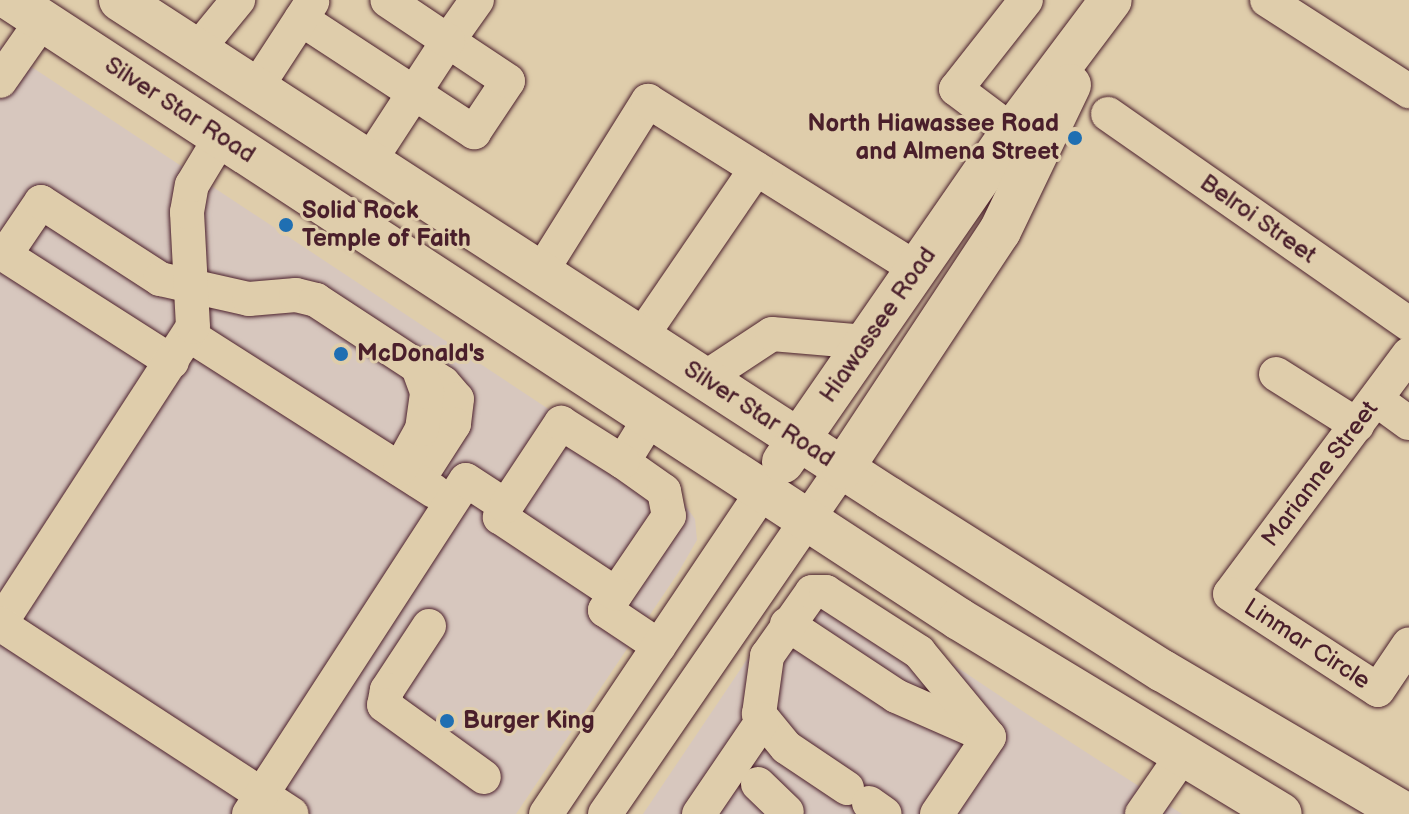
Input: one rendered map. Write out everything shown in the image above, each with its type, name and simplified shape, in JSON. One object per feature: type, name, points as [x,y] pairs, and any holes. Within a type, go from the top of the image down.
[{"type":"main road","name":"Silver Star Road","points":[[120,0],[843,468],[1163,671],[1406,814]]},
{"type":"main road","name":"Hiawassee Road","points":[[764,490],[1012,131],[1111,0]]},
{"type":"main road","name":"Hiawassee Road","points":[[843,468],[1000,231],[1111,0]]},
{"type":"main road","name":"Silver Star Road","points":[[26,10],[652,415],[1065,687],[1281,814]]},
{"type":"main road","points":[[26,10],[88,19],[204,95],[256,88]]},
{"type":"street","points":[[197,50],[238,0]]},
{"type":"street","points":[[256,88],[307,10],[415,93],[474,132],[508,81],[387,0]]},
{"type":"street","points":[[369,162],[477,0]]},
{"type":"street","points":[[1012,131],[956,89],[1026,0]]},
{"type":"street","points":[[1267,0],[1409,91]]},
{"type":"street","points":[[0,81],[26,10]]},
{"type":"street","points":[[541,272],[648,101],[917,269]]},
{"type":"street","name":"Belroi Street","points":[[1108,114],[1409,324]]},
{"type":"street","points":[[221,137],[189,198],[196,319],[0,624],[256,804],[291,814]]},
{"type":"street","points":[[641,337],[756,169]]},
{"type":"street","points":[[409,474],[454,424],[458,408],[453,392],[307,297],[249,299],[151,276],[41,202],[2,254],[409,474],[451,502]]},
{"type":"street","points":[[705,378],[772,334],[866,342]]},
{"type":"street","name":"Marianne Street","points":[[1230,594],[1409,354]]},
{"type":"street","points":[[1276,374],[1367,413],[1409,423]]},
{"type":"street","points":[[623,462],[652,415]]},
{"type":"street","points":[[616,594],[500,517],[561,423],[659,485],[670,508],[616,594],[605,610],[659,646]]},
{"type":"street","name":"Hiawassee Road","points":[[605,814],[843,468]]},
{"type":"street","points":[[256,804],[466,480],[506,506]]},
{"type":"street","name":"Hiawassee Road","points":[[546,814],[764,490]]},
{"type":"street","points":[[699,814],[763,720],[767,656],[812,592],[826,592],[919,652],[989,737]]},
{"type":"street","name":"Linmar Circle","points":[[1230,594],[1378,690],[1409,644]]},
{"type":"street","points":[[787,624],[907,701],[989,737]]},
{"type":"street","points":[[429,626],[387,690],[384,705],[484,777]]},
{"type":"street","points":[[907,701],[931,666]]},
{"type":"street","points":[[763,720],[786,747],[867,802]]},
{"type":"street","points":[[937,814],[989,737]]},
{"type":"street","points":[[1148,812],[1182,756]]},
{"type":"street","points":[[758,784],[787,812]]},
{"type":"shaded area","points":[[0,46],[677,494],[695,519],[697,540],[678,573],[516,814],[0,814]]},
{"type":"shaded area","points":[[846,593],[1182,814],[643,814],[781,609]]},
{"type":"place","name":"North Hiawassee Road and Almena Street","points":[[1075,138]]},
{"type":"place","name":"Solid Rock Temple of Faith","points":[[286,225]]},
{"type":"place","name":"McDonald's","points":[[341,354]]},
{"type":"place","name":"Burger King","points":[[447,721]]}]
